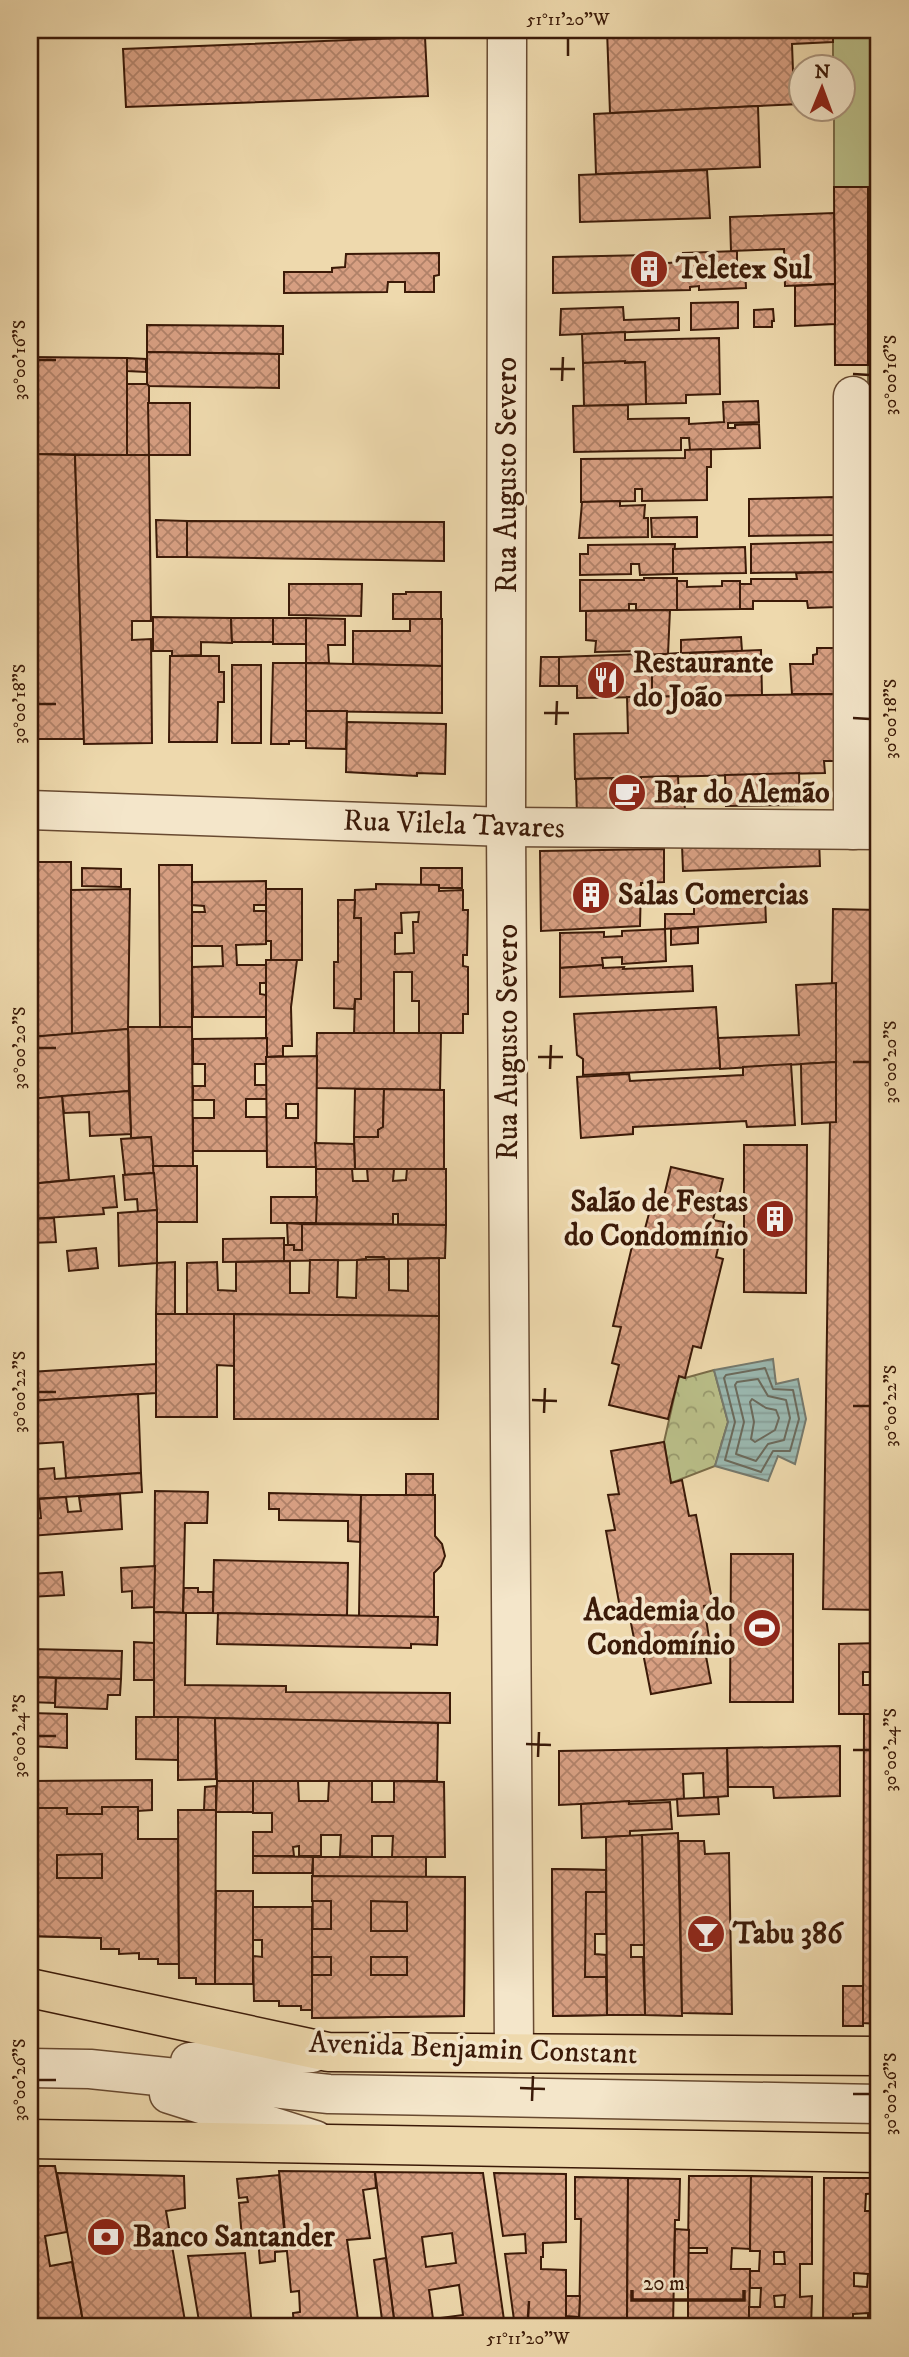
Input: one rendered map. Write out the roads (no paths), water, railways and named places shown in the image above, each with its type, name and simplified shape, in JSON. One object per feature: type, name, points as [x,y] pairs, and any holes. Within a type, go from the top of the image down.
[{"type":"main road","name":"Avenida Benjamin Constant","points":[[30,1988],[328,2052],[869,2058]]},
{"type":"main road","points":[[30,2139],[869,2150]]},
{"type":"street","name":"Rua Augusto Severo","points":[[507,30],[506,827],[514,2053]]},
{"type":"street","points":[[853,396],[866,830]]},
{"type":"street","name":"Rua Vilela Tavares","points":[[30,810],[506,827],[866,830]]},
{"type":"street","points":[[90,2069],[328,2052]]},
{"type":"street","points":[[30,2068],[90,2069],[329,2094],[879,2104]]},
{"type":"street","points":[[90,2069],[326,2143]]},
{"type":"water","points":[[773,1359],[776,1384],[798,1379],[806,1419],[795,1464],[778,1456],[768,1481],[715,1466],[728,1422],[714,1370]]},
{"type":"place","name":"Teletex Sul","points":[[649,269]]},
{"type":"place","name":"Restaurante do João","points":[[606,680]]},
{"type":"place","name":"Bar do Alemão","points":[[627,793]]},
{"type":"place","name":"Salas Comercias","points":[[591,895]]},
{"type":"place","name":"Salão de Festas do Condomínio","points":[[775,1219]]},
{"type":"place","name":"Academia do Condomínio","points":[[762,1628]]},
{"type":"place","name":"Tabu 386","points":[[706,1934]]},
{"type":"place","name":"Banco Santander","points":[[106,2237]]}]
